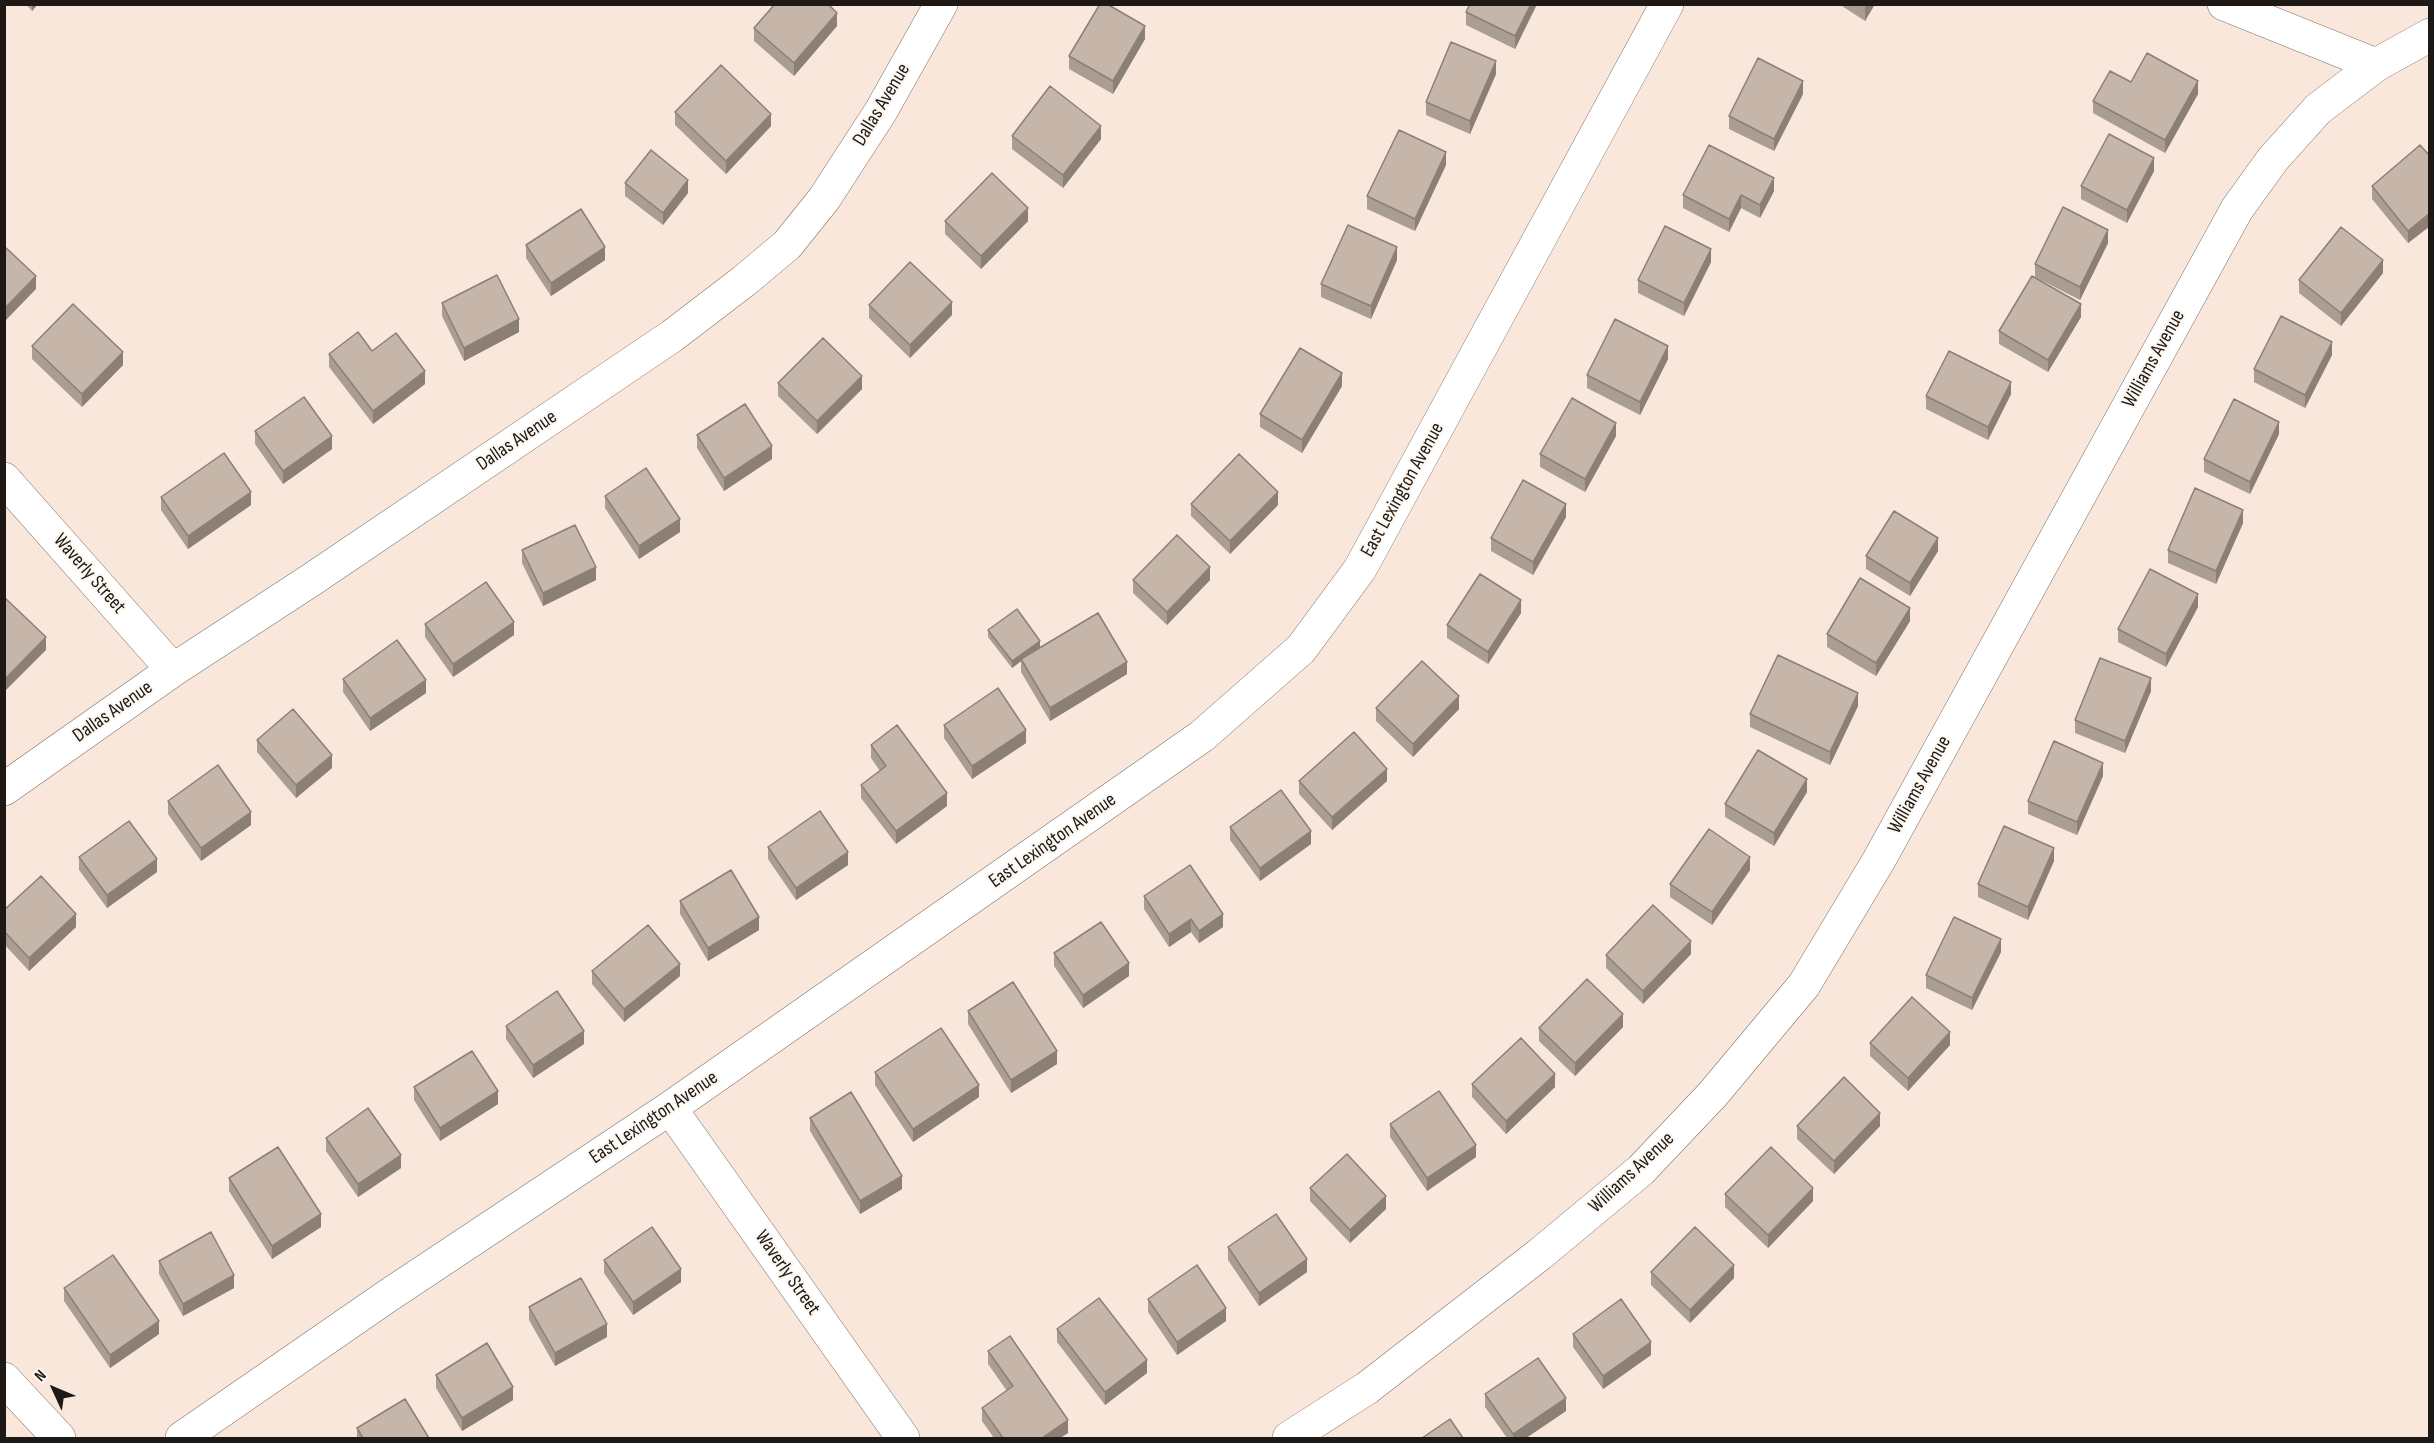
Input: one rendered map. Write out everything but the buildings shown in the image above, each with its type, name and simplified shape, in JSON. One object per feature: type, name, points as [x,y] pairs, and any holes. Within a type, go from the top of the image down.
[{"type":"street","name":"Dallas Avenue","points":[[4,789],[172,670],[321,573],[672,336],[787,245],[824,200],[881,111],[941,4]]},
{"type":"street","name":"East Lexington Avenue","points":[[182,1438],[386,1297],[670,1108],[1202,736],[1301,649],[1360,569],[1667,4]]},
{"type":"street","points":[[2224,4],[2376,65]]},
{"type":"street","name":"Williams Avenue","points":[[1289,1438],[1386,1374],[1540,1254],[1641,1170],[1713,1094],[1804,985],[1879,860],[2237,209],[2273,159],[2318,109],[2376,65],[2430,35]]},
{"type":"street","name":"Waverly Street","points":[[4,479],[172,670]]},
{"type":"street","name":"Waverly Street","points":[[670,1108],[903,1438]]},
{"type":"street","points":[[4,1379],[59,1438]]}]
